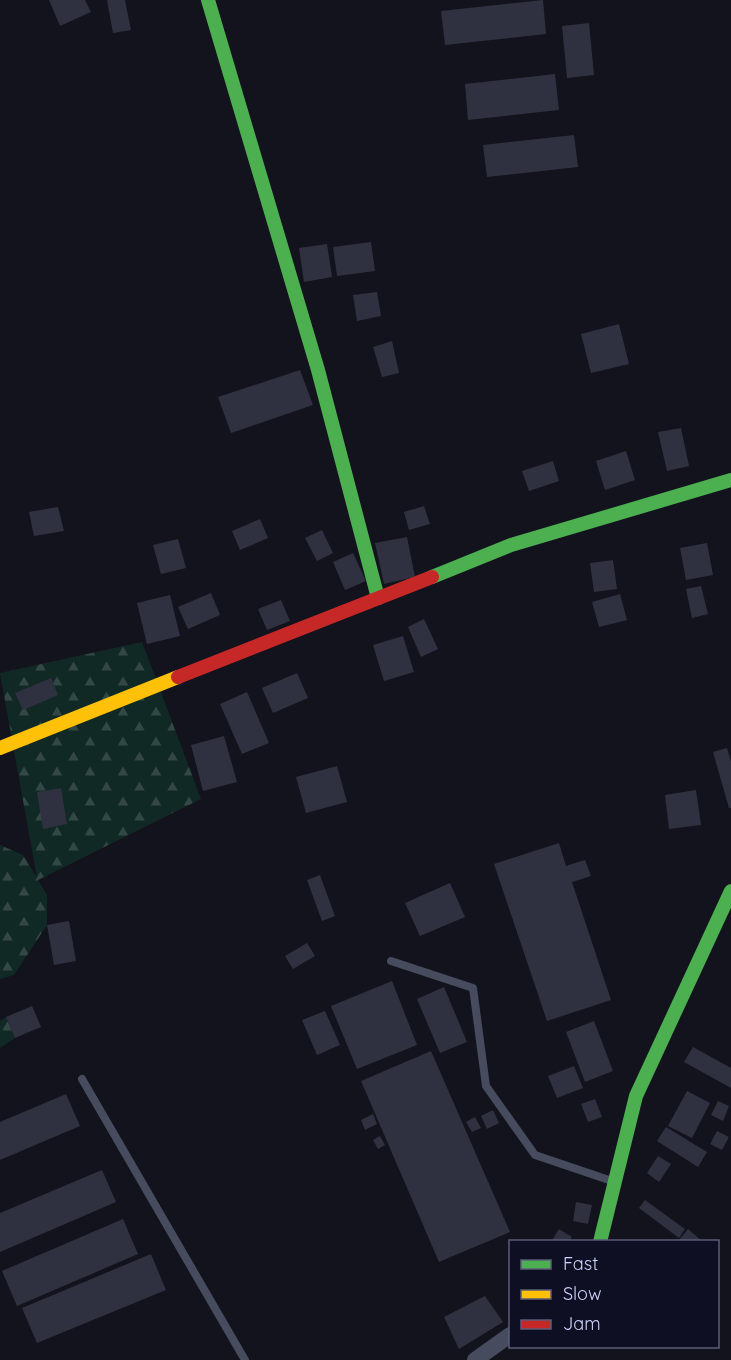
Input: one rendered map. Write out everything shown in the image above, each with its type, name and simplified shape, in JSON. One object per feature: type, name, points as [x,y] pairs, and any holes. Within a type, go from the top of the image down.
[{"type":"street","points":[[208,0],[318,369],[378,598]]},
{"type":"street","points":[[0,748],[511,545],[731,480]]},
{"type":"street","points":[[600,1240],[636,1096],[731,891]]},
{"type":"street","points":[[475,1360],[509,1336]]},
{"type":"lane","points":[[391,961],[473,988],[486,1086],[536,1155],[615,1182]]},
{"type":"lane","points":[[82,1079],[245,1360]]},
{"type":"green space","points":[[142,642],[201,799],[38,880],[47,895],[47,925],[14,975],[0,979],[0,845],[23,855],[37,878],[0,673]]},
{"type":"green space","points":[[6,1017],[15,1038],[0,1048],[0,1021]]},
{"type":"building","points":[[49,0],[85,0],[91,12],[60,26]]},
{"type":"building","points":[[107,0],[125,0],[131,30],[113,33]]},
{"type":"building","points":[[543,0],[546,34],[445,45],[441,11]]},
{"type":"building","points":[[589,23],[594,75],[567,78],[562,26]]},
{"type":"building","points":[[555,74],[559,110],[468,120],[465,84]]},
{"type":"building","points":[[574,135],[578,167],[487,177],[483,145]]},
{"type":"building","points":[[371,242],[375,271],[337,276],[333,247]]},
{"type":"building","points":[[327,244],[332,277],[304,282],[299,248]]},
{"type":"building","points":[[377,292],[381,316],[357,321],[353,295]]},
{"type":"building","points":[[619,324],[629,364],[591,373],[581,334]]},
{"type":"building","points":[[392,341],[399,373],[382,377],[373,347]]},
{"type":"building","points":[[300,370],[313,405],[231,433],[218,397]]},
{"type":"building","points":[[681,428],[689,466],[667,471],[658,432]]},
{"type":"building","points":[[626,451],[635,480],[605,490],[596,461]]},
{"type":"building","points":[[553,461],[559,481],[529,491],[522,471]]},
{"type":"building","points":[[424,506],[430,524],[409,530],[404,512]]},
{"type":"building","points":[[58,507],[64,531],[34,536],[29,512]]},
{"type":"building","points":[[260,519],[268,538],[240,550],[232,531]]},
{"type":"building","points":[[322,530],[333,553],[317,561],[305,538]]},
{"type":"building","points":[[407,537],[415,577],[384,584],[375,543]]},
{"type":"building","points":[[178,539],[186,568],[161,574],[153,545]]},
{"type":"building","points":[[707,543],[713,575],[686,580],[680,548]]},
{"type":"building","points":[[353,553],[366,581],[345,590],[333,562]]},
{"type":"building","points":[[613,560],[617,589],[594,592],[590,563]]},
{"type":"building","points":[[701,586],[708,614],[692,618],[686,589]]},
{"type":"building","points":[[211,593],[220,615],[188,629],[178,607]]},
{"type":"building","points":[[620,594],[627,620],[599,627],[592,602]]},
{"type":"building","points":[[170,595],[180,636],[147,644],[137,603]]},
{"type":"building","points":[[281,600],[290,621],[267,630],[258,609]]},
{"type":"building","points":[[424,619],[438,649],[421,657],[408,627]]},
{"type":"building","points":[[403,636],[414,672],[384,681],[373,645]]},
{"type":"building","points":[[297,673],[308,698],[273,713],[262,688]]},
{"type":"building","points":[[51,678],[58,695],[23,710],[15,693]]},
{"type":"building","points":[[247,692],[269,743],[242,754],[220,704]]},
{"type":"building","points":[[224,736],[237,782],[203,791],[191,745]]},
{"type":"building","points":[[727,748],[731,762],[731,808],[729,808],[713,752]]},
{"type":"building","points":[[337,766],[347,802],[306,813],[296,777]]},
{"type":"building","points":[[61,788],[67,824],[43,829],[37,792]]},
{"type":"building","points":[[696,790],[701,825],[669,829],[665,795]]},
{"type":"building","points":[[559,843],[566,866],[585,860],[591,876],[572,882],[611,1000],[547,1021],[494,864]]},
{"type":"building","points":[[320,875],[335,916],[322,921],[307,880]]},
{"type":"building","points":[[450,883],[465,917],[420,936],[405,903]]},
{"type":"building","points":[[69,921],[76,961],[54,965],[47,925]]},
{"type":"building","points":[[307,943],[315,956],[293,969],[285,956]]},
{"type":"building","points":[[392,981],[417,1045],[357,1069],[331,1006]]},
{"type":"building","points":[[444,987],[467,1042],[440,1053],[417,999]]},
{"type":"building","points":[[32,1006],[41,1027],[15,1038],[6,1017]]},
{"type":"building","points":[[325,1011],[340,1045],[317,1055],[302,1020]]},
{"type":"building","points":[[594,1021],[613,1071],[585,1082],[566,1032]]},
{"type":"building","points":[[693,1047],[731,1068],[731,1088],[684,1062]]},
{"type":"building","points":[[431,1051],[510,1232],[439,1262],[361,1081]]},
{"type":"building","points":[[574,1066],[583,1088],[557,1098],[548,1076]]},
{"type":"building","points":[[687,1091],[710,1103],[692,1138],[668,1126]]},
{"type":"building","points":[[66,1094],[80,1126],[0,1160],[0,1122]]},
{"type":"building","points":[[595,1099],[602,1117],[588,1122],[581,1104]]},
{"type":"building","points":[[718,1101],[729,1106],[723,1121],[711,1115]]},
{"type":"building","points":[[493,1110],[499,1123],[487,1129],[481,1116]]},
{"type":"building","points":[[373,1114],[377,1124],[365,1130],[361,1120]]},
{"type":"building","points":[[475,1117],[481,1128],[472,1132],[466,1122]]},
{"type":"building","points":[[666,1127],[707,1152],[698,1167],[657,1141]]},
{"type":"building","points":[[717,1131],[729,1137],[722,1150],[710,1144]]},
{"type":"building","points":[[380,1136],[385,1145],[378,1149],[373,1140]]},
{"type":"building","points":[[658,1156],[671,1164],[659,1182],[647,1173]]},
{"type":"building","points":[[102,1170],[116,1202],[0,1252],[0,1213]]},
{"type":"building","points":[[645,1200],[685,1229],[679,1238],[639,1208]]},
{"type":"building","points":[[576,1202],[592,1205],[588,1224],[573,1221]]},
{"type":"building","points":[[123,1219],[138,1254],[17,1306],[2,1271]]},
{"type":"building","points":[[559,1229],[572,1237],[570,1240],[552,1240]]},
{"type":"building","points":[[688,1229],[701,1240],[679,1240]]},
{"type":"building","points":[[151,1254],[166,1290],[37,1343],[22,1308]]},
{"type":"building","points":[[485,1296],[503,1322],[459,1349],[444,1317]]},
{"type":"traffic: fast","points":[[208,0],[318,370],[378,598]]},
{"type":"traffic: fast","points":[[432,577],[511,545],[731,480]]},
{"type":"traffic: fast","points":[[600,1240],[636,1096],[731,891]]},
{"type":"traffic: slow","points":[[0,748],[178,677]]},
{"type":"traffic: jam","points":[[178,677],[432,577]]}]
